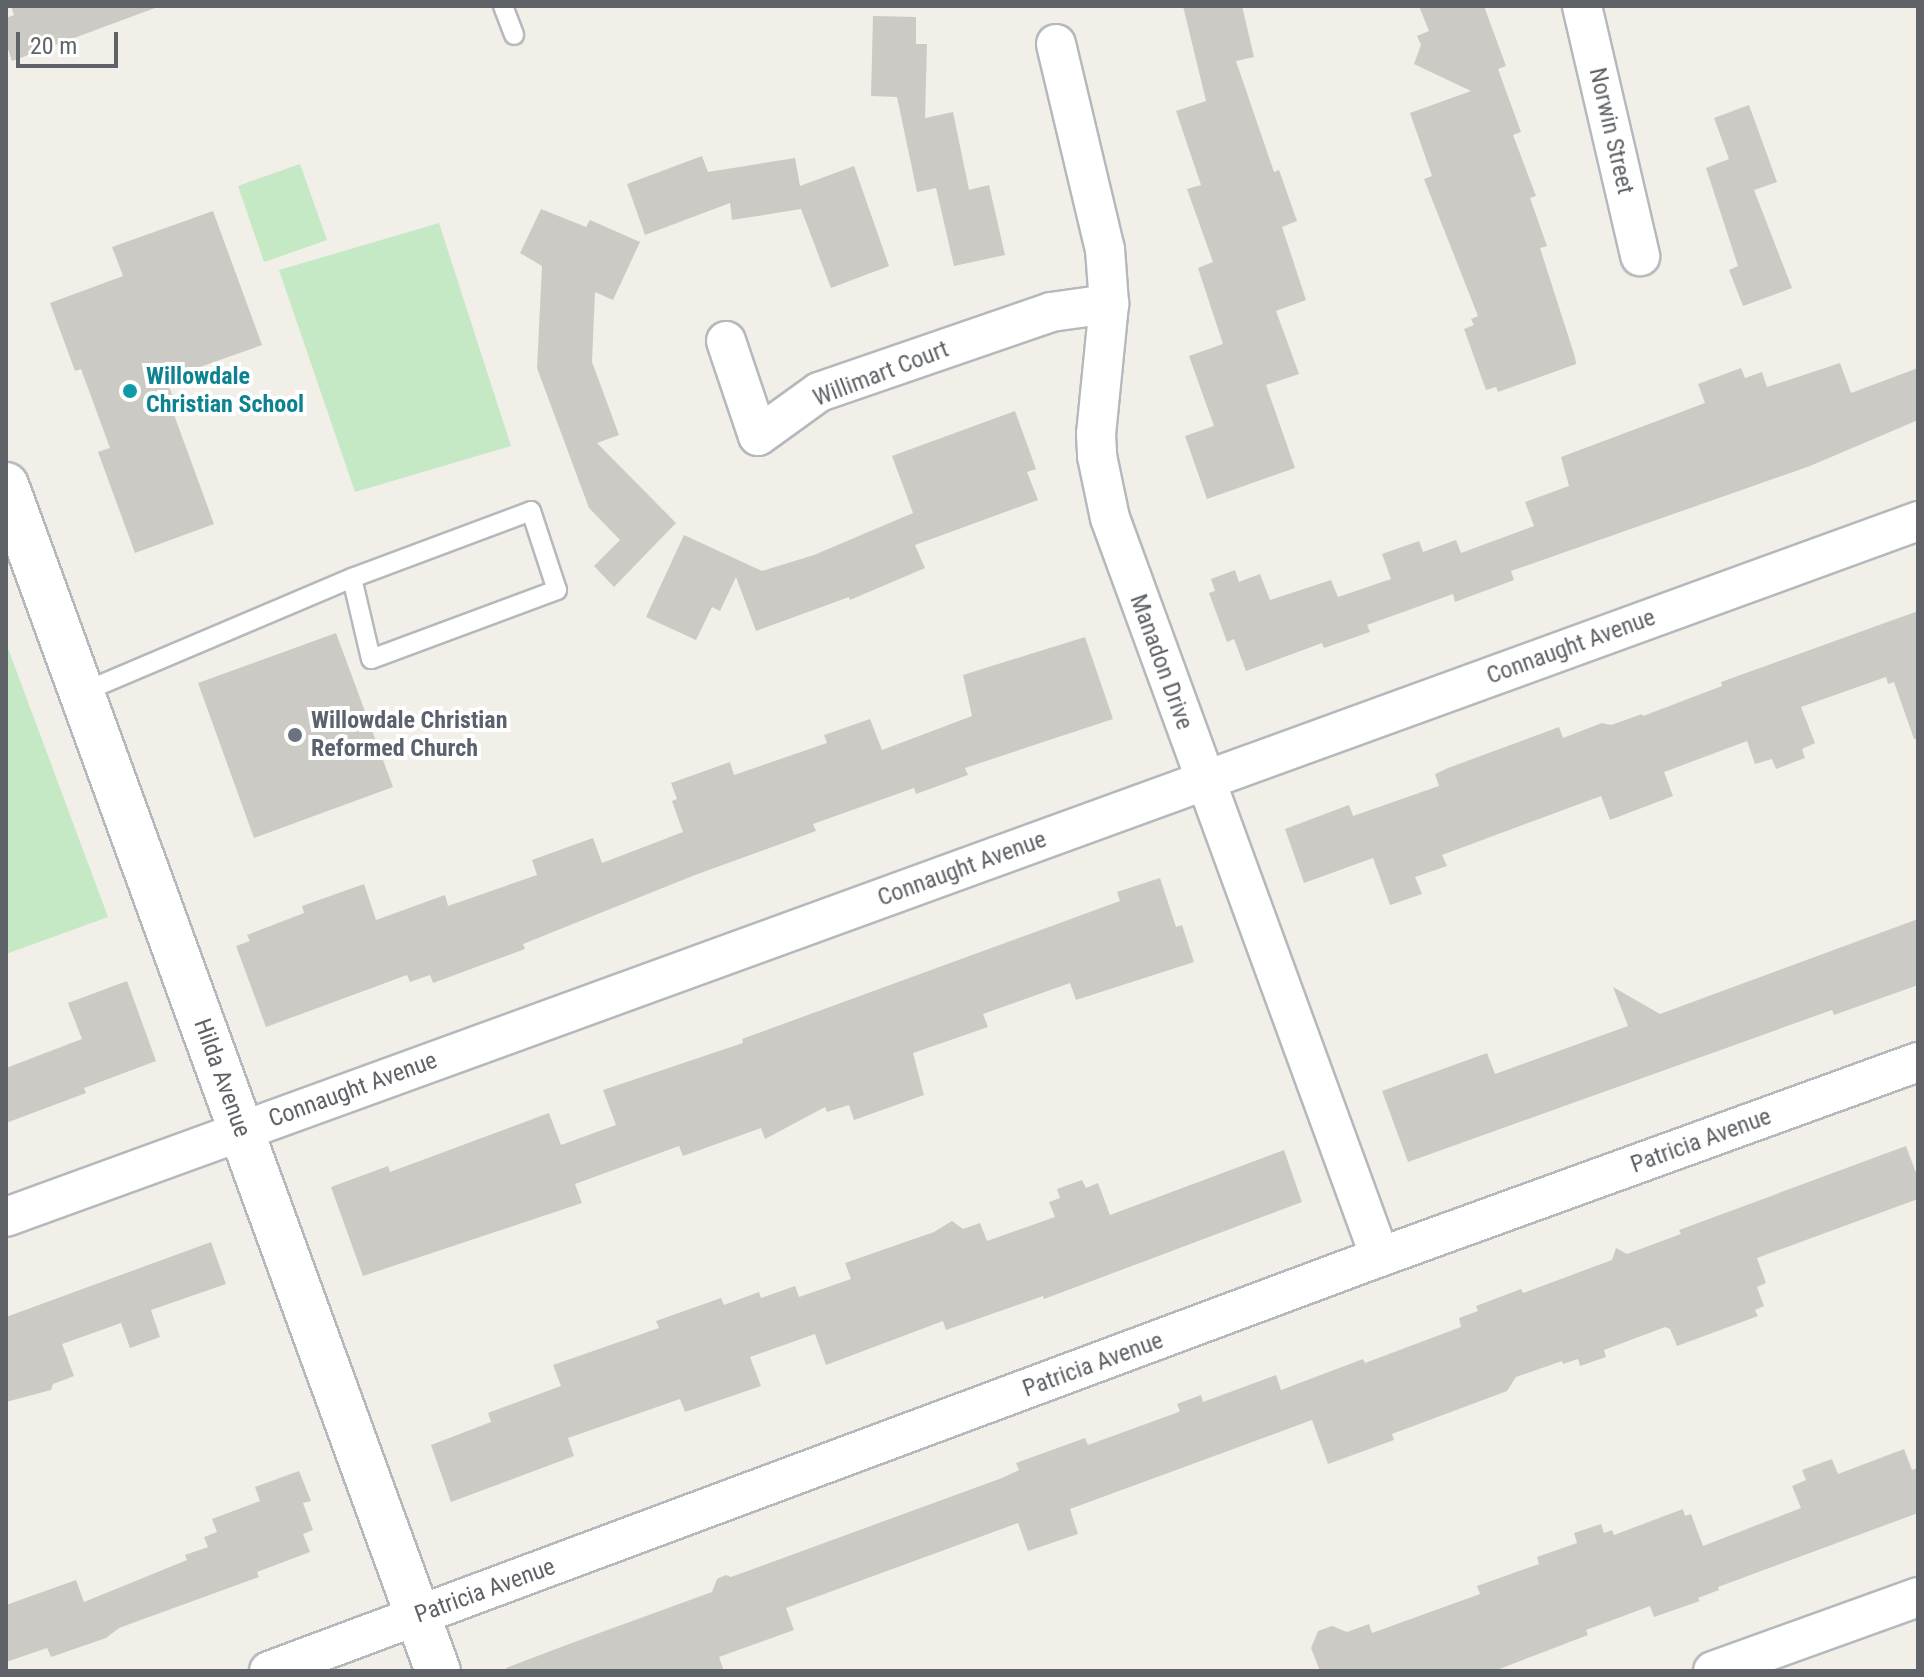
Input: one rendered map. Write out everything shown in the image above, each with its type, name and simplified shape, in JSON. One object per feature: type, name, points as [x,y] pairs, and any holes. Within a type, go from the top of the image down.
[{"type":"street","name":"Norwin Street","points":[[1582,6],[1640,256]]},
{"type":"street","name":"Manadon Drive","points":[[1056,44],[1094,192],[1105,249],[1109,304],[1097,401],[1097,456],[1103,489],[1119,545],[1380,1257]]},
{"type":"street","name":"Willimart Court","points":[[726,341],[758,436],[819,392],[1051,312],[1109,304]]},
{"type":"street","name":"Hilda Avenue","points":[[6,485],[438,1671]]},
{"type":"street","name":"Connaught Avenue","points":[[6,1217],[1918,521]]},
{"type":"street","name":"Patricia Avenue","points":[[269,1671],[1380,1257],[1918,1062]]},
{"type":"street","points":[[1713,1671],[1918,1597]]},
{"type":"lane","points":[[503,6],[514,35]]},
{"type":"lane","points":[[81,693],[352,578],[531,511],[557,590],[371,659],[352,578]]},
{"type":"green space","points":[[300,164],[327,240],[264,262],[238,186]]},
{"type":"green space","points":[[439,223],[511,446],[355,492],[279,270]]},
{"type":"green space","points":[[6,643],[108,917],[6,954]]},
{"type":"building","points":[[11,6],[155,8],[12,61],[6,43],[6,18],[14,15]]},
{"type":"building","points":[[1183,6],[1242,6],[1254,57],[1236,61],[1274,172],[1279,170],[1297,221],[1282,227],[1306,300],[1276,311],[1299,374],[1266,385],[1295,468],[1207,499],[1185,436],[1214,426],[1189,356],[1223,344],[1198,268],[1213,262],[1187,189],[1201,185],[1176,111],[1206,101]]},
{"type":"building","points":[[1419,6],[1484,6],[1506,66],[1498,69],[1521,132],[1513,135],[1536,196],[1530,198],[1547,246],[1540,248],[1575,357],[1576,364],[1498,392],[1496,387],[1486,390],[1464,329],[1474,325],[1471,319],[1478,316],[1424,179],[1432,176],[1410,113],[1471,91],[1414,64],[1421,45],[1417,36],[1429,31]]},
{"type":"building","points":[[873,16],[916,17],[916,44],[927,44],[925,118],[953,112],[969,190],[989,185],[1005,255],[954,266],[936,188],[917,192],[897,97],[871,96]]},
{"type":"building","points":[[1749,105],[1777,182],[1754,190],[1792,288],[1743,306],[1729,270],[1738,266],[1706,168],[1729,159],[1714,118]]},
{"type":"building","points":[[702,156],[708,172],[795,158],[800,186],[854,166],[889,266],[831,288],[801,209],[732,220],[730,203],[645,235],[627,184]]},
{"type":"building","points":[[541,209],[586,227],[590,220],[640,242],[613,300],[595,292],[592,362],[619,435],[597,443],[676,523],[614,587],[594,566],[620,540],[589,508],[537,368],[542,266],[520,253]]},
{"type":"building","name":"Willowdale Christian School","points":[[213,211],[262,345],[166,379],[178,410],[173,412],[214,524],[135,553],[98,452],[110,448],[81,369],[75,371],[50,303],[123,276],[112,247]]},
{"type":"building","points":[[1840,363],[1851,393],[1918,368],[1918,420],[1810,466],[1511,571],[1514,580],[1455,602],[1453,594],[1367,625],[1370,632],[1324,648],[1322,643],[1246,671],[1234,639],[1227,642],[1209,593],[1215,591],[1211,579],[1235,570],[1239,582],[1260,574],[1270,600],[1331,580],[1338,597],[1391,579],[1382,554],[1419,541],[1423,552],[1456,540],[1461,553],[1534,526],[1525,502],[1569,486],[1561,457],[1705,403],[1698,384],[1741,368],[1745,378],[1762,372],[1767,387]]},
{"type":"building","points":[[1015,411],[1036,469],[1027,472],[1038,500],[915,545],[925,568],[850,600],[849,597],[756,631],[736,577],[720,611],[712,607],[696,640],[646,617],[684,535],[762,571],[814,555],[913,513],[892,456]]},
{"type":"building","points":[[1918,611],[1918,739],[1914,739],[1894,682],[1888,684],[1886,677],[1801,707],[1815,743],[1802,749],[1805,758],[1776,769],[1772,759],[1755,764],[1747,741],[1664,772],[1673,796],[1610,820],[1601,796],[1442,855],[1447,866],[1415,877],[1422,894],[1390,905],[1373,858],[1304,883],[1285,829],[1349,805],[1353,816],[1439,786],[1435,774],[1559,727],[1563,738],[1602,723],[1611,725],[1643,716],[1722,686],[1721,682]]},
{"type":"building","name":"Willowdale Christian Reformed Church","points":[[336,633],[393,787],[254,838],[198,683]]},
{"type":"building","points":[[1085,637],[1113,719],[965,768],[968,775],[916,794],[914,788],[813,824],[816,831],[695,875],[523,944],[525,949],[433,983],[430,975],[410,982],[407,975],[266,1027],[236,946],[250,941],[247,935],[304,913],[302,906],[364,884],[376,920],[445,895],[448,906],[537,875],[532,860],[593,838],[602,863],[683,832],[672,801],[677,799],[671,783],[730,762],[734,775],[827,743],[824,735],[870,719],[882,750],[972,716],[963,675]]},
{"type":"building","points":[[1160,878],[1176,927],[1182,925],[1194,962],[1076,1000],[1070,983],[983,1014],[988,1027],[913,1053],[924,1095],[854,1120],[849,1105],[827,1112],[825,1107],[765,1139],[761,1128],[683,1156],[679,1146],[575,1184],[582,1203],[363,1276],[331,1187],[388,1166],[390,1172],[549,1113],[561,1145],[616,1125],[603,1090],[743,1043],[742,1039],[1120,901],[1117,892]]},
{"type":"building","points":[[1918,919],[1918,985],[1834,1015],[1832,1010],[1408,1162],[1382,1091],[1487,1053],[1495,1074],[1628,1026],[1613,987],[1660,1014]]},
{"type":"building","points":[[127,981],[156,1061],[84,1088],[86,1093],[6,1123],[6,1068],[82,1039],[68,1003]]},
{"type":"building","points":[[1906,1146],[1918,1178],[1918,1199],[1757,1258],[1766,1283],[1757,1287],[1764,1306],[1755,1310],[1758,1316],[1677,1346],[1670,1329],[1665,1327],[1604,1350],[1606,1357],[1580,1366],[1578,1359],[1563,1364],[1562,1361],[1516,1377],[1507,1391],[1392,1434],[1394,1440],[1328,1464],[1312,1420],[1070,1509],[1078,1534],[1028,1551],[1018,1523],[786,1608],[794,1630],[719,1657],[724,1671],[507,1671],[506,1668],[712,1592],[717,1579],[726,1575],[731,1577],[1002,1478],[1019,1470],[1016,1463],[1085,1438],[1088,1445],[1176,1413],[1180,1411],[1177,1404],[1201,1395],[1203,1402],[1276,1375],[1281,1390],[1363,1359],[1365,1363],[1461,1327],[1459,1318],[1478,1311],[1476,1306],[1521,1289],[1523,1293],[1612,1260],[1616,1248],[1627,1254],[1681,1234],[1679,1230]]},
{"type":"building","points":[[1284,1150],[1302,1202],[1044,1299],[1043,1296],[946,1330],[943,1321],[826,1365],[815,1334],[750,1357],[761,1386],[685,1412],[680,1399],[568,1438],[574,1456],[451,1502],[431,1445],[491,1422],[488,1413],[561,1386],[553,1365],[659,1328],[656,1321],[721,1298],[724,1305],[759,1292],[761,1298],[795,1286],[799,1297],[851,1279],[845,1263],[934,1232],[952,1221],[963,1229],[980,1223],[987,1241],[1055,1217],[1049,1202],[1060,1198],[1057,1189],[1082,1180],[1086,1188],[1098,1183],[1110,1215]]},
{"type":"building","points":[[211,1242],[226,1284],[151,1310],[160,1337],[130,1348],[121,1323],[62,1344],[74,1376],[53,1384],[51,1390],[6,1402],[6,1317]]},
{"type":"building","points":[[1904,1449],[1912,1470],[1918,1468],[1918,1513],[1718,1587],[1719,1590],[1698,1598],[1700,1601],[1654,1617],[1650,1606],[1586,1630],[1588,1635],[1494,1671],[1320,1671],[1311,1648],[1318,1631],[1332,1626],[1347,1632],[1369,1624],[1372,1633],[1480,1594],[1477,1586],[1539,1564],[1537,1557],[1577,1543],[1574,1533],[1601,1524],[1604,1533],[1612,1530],[1614,1535],[1683,1509],[1685,1516],[1691,1514],[1703,1546],[1801,1508],[1792,1486],[1806,1480],[1802,1470],[1832,1459],[1838,1474]]},
{"type":"building","points":[[299,1471],[311,1501],[303,1503],[313,1530],[303,1534],[310,1552],[257,1572],[259,1577],[119,1628],[106,1638],[51,1657],[47,1648],[6,1662],[6,1605],[76,1580],[84,1602],[187,1560],[185,1555],[208,1547],[204,1537],[217,1532],[212,1519],[260,1501],[255,1487]]},
{"type":"place","name":"Willowdale Christian School","points":[[130,391]]},
{"type":"place","name":"Willowdale Christian Reformed Church","points":[[295,735]]}]
